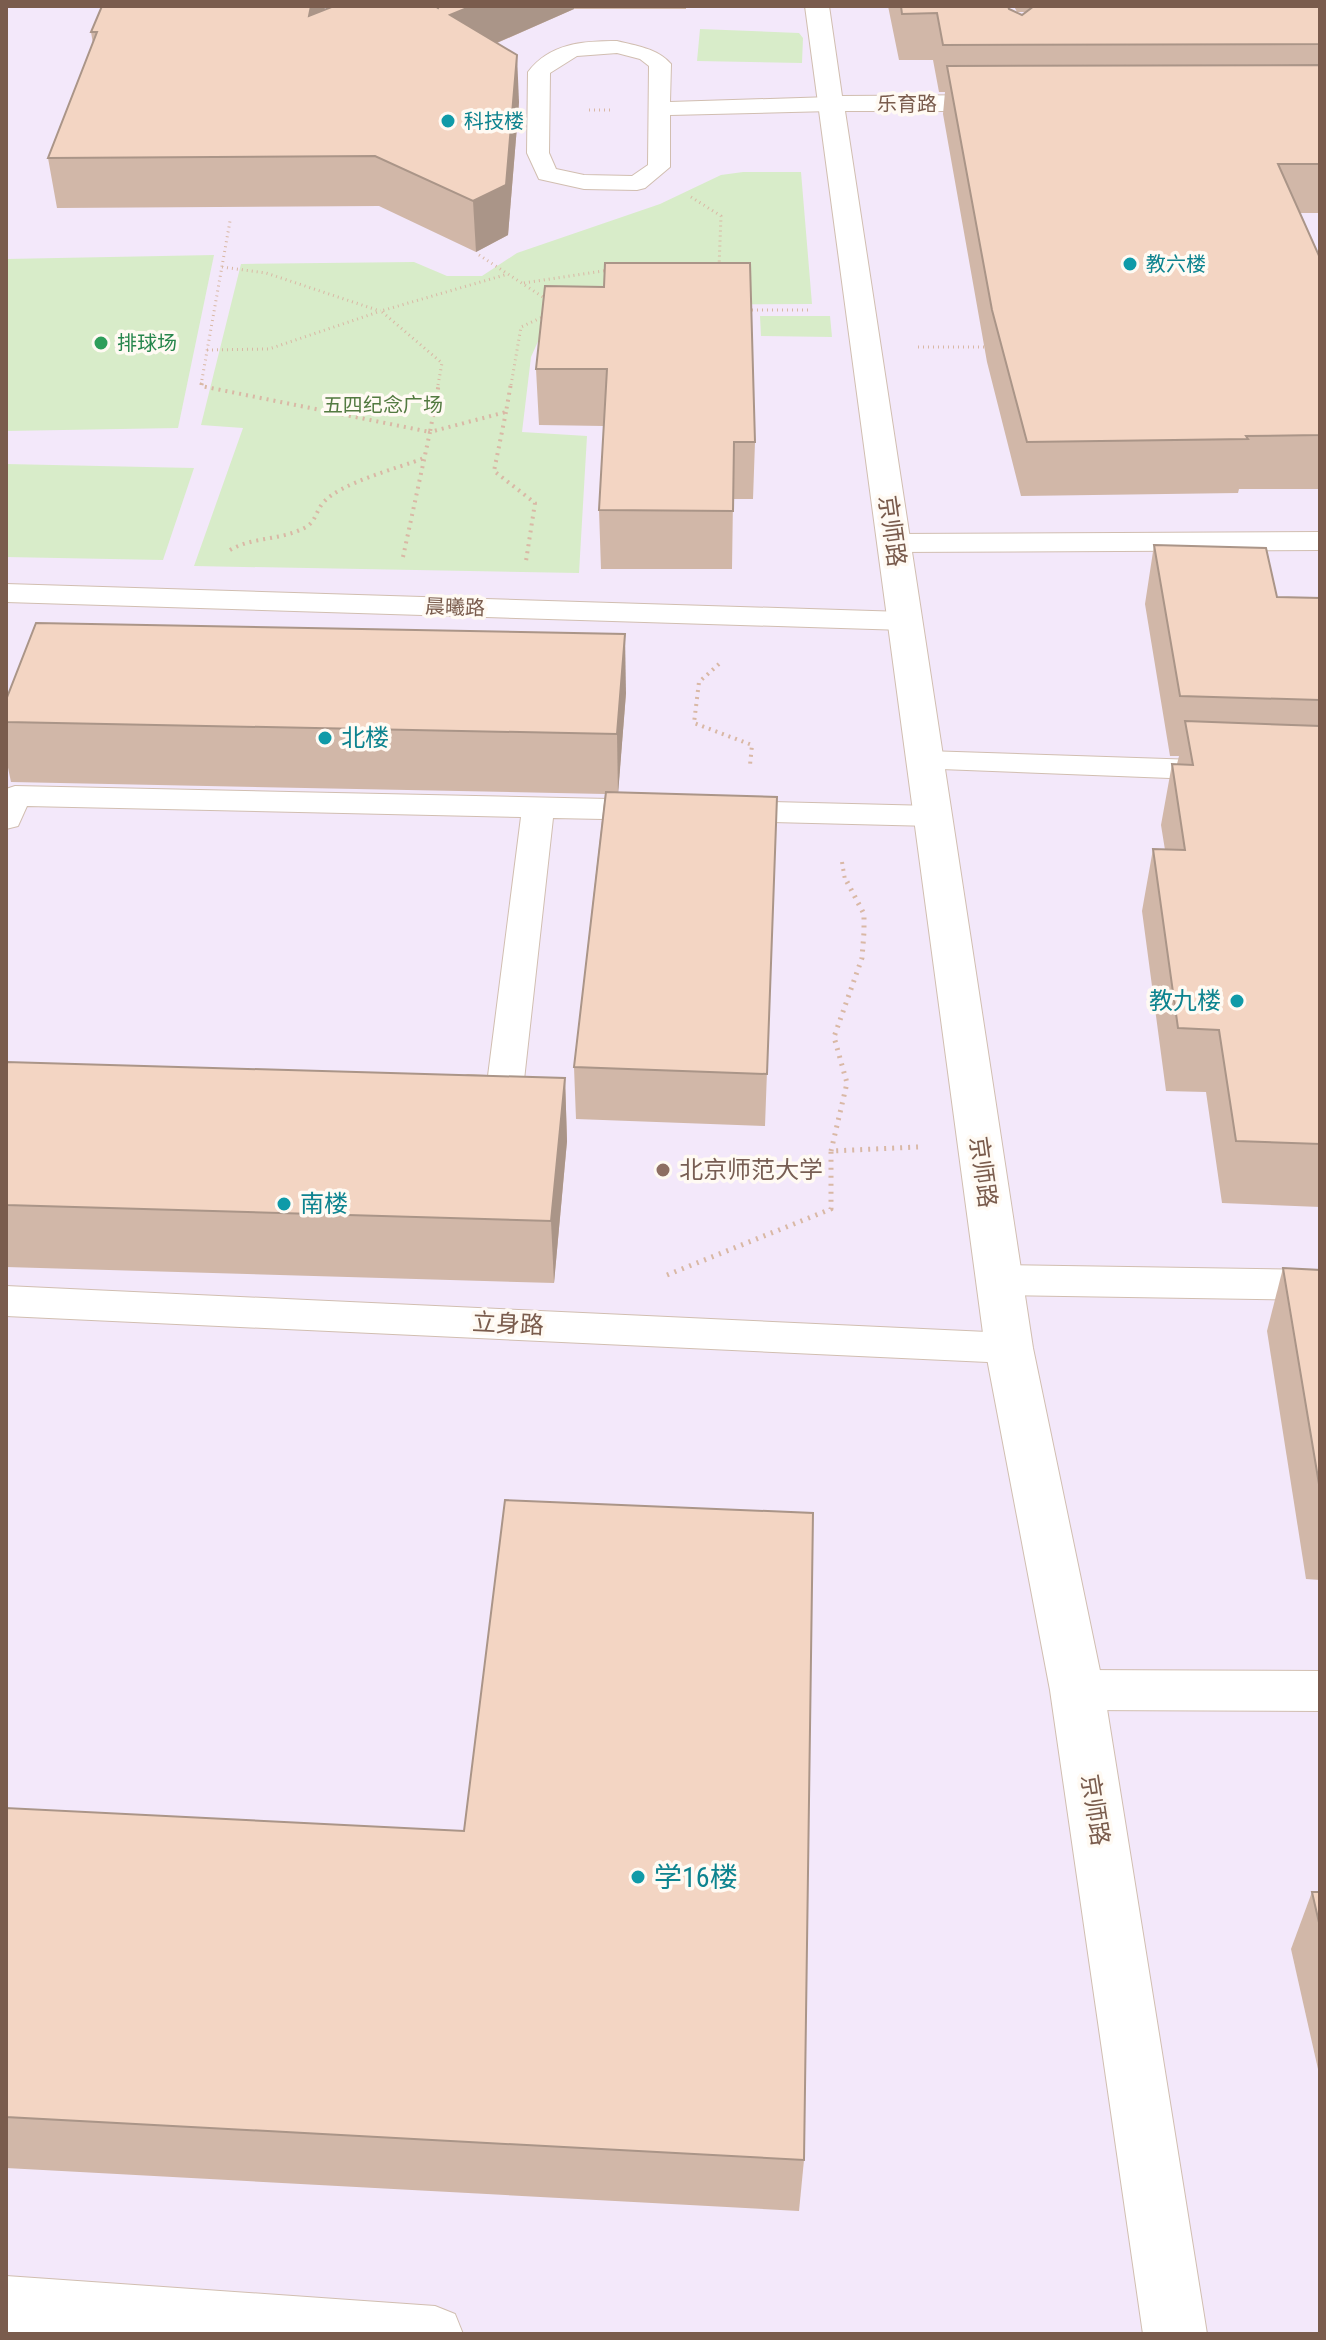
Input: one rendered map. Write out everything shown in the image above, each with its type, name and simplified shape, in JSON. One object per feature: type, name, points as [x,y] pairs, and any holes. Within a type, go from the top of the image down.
[{"type":"street","name":"京师路","points":[[817,6],[1009,1348],[1077,1690],[1175,2334]]},
{"type":"street","name":"乐育路","points":[[831,104],[1036,103]]},
{"type":"lane","points":[[617,47],[647,55],[660,64],[660,109],[659,167],[637,183],[584,182],[547,174],[538,153],[539,72],[553,56],[578,48],[617,47]]},
{"type":"lane","points":[[660,109],[831,104]]},
{"type":"lane","points":[[894,543],[1320,541]]},
{"type":"lane","name":"晨曦路","points":[[6,593],[904,621]]},
{"type":"lane","points":[[926,761],[1320,774]]},
{"type":"lane","points":[[9,802],[538,807],[932,816]]},
{"type":"lane","points":[[442,1087],[505,1089],[538,807]]},
{"type":"lane","points":[[999,1280],[1320,1285]]},
{"type":"lane","name":"立身路","points":[[6,1301],[1009,1348]]},
{"type":"lane","points":[[1077,1690],[1320,1691]]},
{"type":"lane","points":[[6,2304],[435,2334]]},
{"type":"path","points":[[538,111],[660,109]]},
{"type":"path","points":[[684,193],[721,216],[719,269]]},
{"type":"path","points":[[230,221],[201,386],[430,432],[506,412]]},
{"type":"path","points":[[479,255],[561,309]]},
{"type":"path","points":[[222,267],[266,273],[381,311],[442,363],[393,605]]},
{"type":"path","points":[[522,283],[618,269]]},
{"type":"path","points":[[207,350],[269,349],[381,311],[508,274]]},
{"type":"path","points":[[736,310],[994,347]]},
{"type":"path","points":[[519,609],[535,503],[494,471],[521,327],[548,315]]},
{"type":"path","points":[[187,599],[214,559],[244,542],[281,538],[308,526],[318,515],[322,503],[341,490],[425,458]]},
{"type":"path","points":[[746,812],[752,745],[694,723],[699,682],[771,617]]},
{"type":"path","points":[[659,1278],[831,1209],[831,1151],[847,1083],[834,1037],[862,958],[864,932],[864,914],[841,867],[845,814]]},
{"type":"path","points":[[831,1151],[979,1144]]},
{"type":"shaded area","name":"北京师范大学","points":[[6,6],[1320,6],[1320,2334],[6,2334]]},
{"type":"green space","points":[[700,29],[799,33],[803,38],[802,63],[697,61]]},
{"type":"green space","name":"五四纪念广场","points":[[801,172],[812,304],[601,305],[544,328],[531,357],[522,432],[587,436],[579,573],[194,566],[243,428],[201,425],[241,264],[414,262],[447,276],[482,276],[517,253],[660,204],[721,175]]},
{"type":"green space","name":"排球场","points":[[214,255],[178,428],[6,431],[6,259]]},
{"type":"green space","points":[[760,316],[830,316],[832,337],[761,336]]},
{"type":"green space","points":[[6,464],[194,468],[163,560],[6,557]]},
{"type":"building","points":[[102,6],[311,6],[309,16],[334,6],[472,6],[450,15],[517,55],[506,185],[473,201],[375,156],[48,158],[97,32],[91,32]]},
{"type":"building","points":[[901,6],[1008,6],[1022,15],[1034,6],[1320,6],[1320,44],[943,45],[937,13],[902,14]]},
{"type":"building","points":[[1320,65],[1320,164],[1278,164],[1320,258],[1320,435],[1027,442],[992,310],[947,66]]},
{"type":"building","points":[[605,263],[750,263],[755,442],[734,442],[733,511],[599,510],[607,369],[536,369],[545,286],[604,287]]},
{"type":"building","points":[[1154,545],[1266,548],[1277,597],[1320,598],[1320,700],[1180,696]]},
{"type":"building","points":[[36,623],[625,634],[617,734],[6,722],[6,700]]},
{"type":"building","name":"教九楼","points":[[1185,721],[1320,726],[1320,1144],[1236,1141],[1219,1030],[1178,1028],[1153,849],[1185,850],[1172,764],[1193,765]]},
{"type":"building","points":[[606,792],[777,797],[767,1074],[574,1067]]},
{"type":"building","points":[[6,1062],[565,1078],[551,1221],[6,1205]]},
{"type":"building","points":[[1283,1268],[1320,1270],[1320,1490]]},
{"type":"building","name":"学16楼","points":[[505,1500],[813,1513],[804,2160],[6,2117],[6,1808],[464,1831]]},
{"type":"building","points":[[1312,1892],[1320,1892],[1320,1927]]},
{"type":"place","name":"科技楼","points":[[448,121]]},
{"type":"place","name":"教六楼","points":[[1130,264]]},
{"type":"place","name":"排球场","points":[[101,343]]},
{"type":"place","name":"北楼","points":[[325,738]]},
{"type":"place","name":"教九楼","points":[[1237,1001]]},
{"type":"place","name":"北京师范大学","points":[[663,1170]]},
{"type":"place","name":"南楼","points":[[284,1204]]},
{"type":"place","name":"学16楼","points":[[638,1877]]}]
